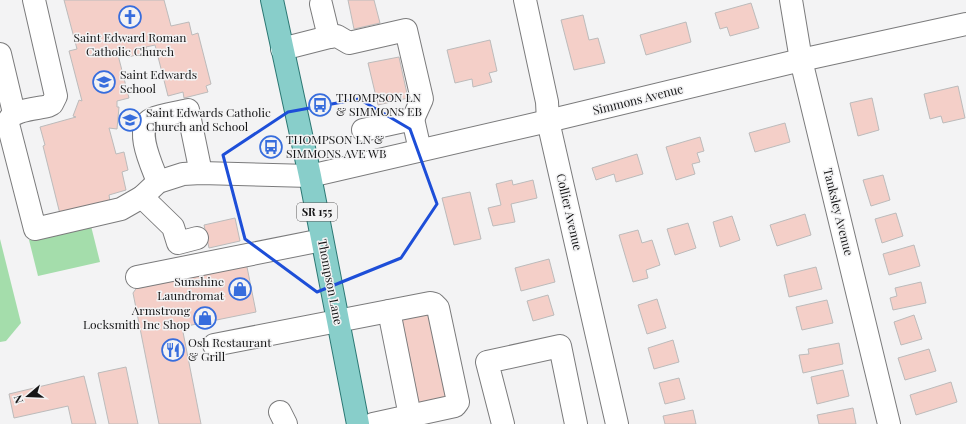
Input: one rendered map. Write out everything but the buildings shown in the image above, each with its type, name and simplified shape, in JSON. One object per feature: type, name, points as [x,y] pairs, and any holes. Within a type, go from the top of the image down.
[{"type":"main road","name":"Thompson Lane","points":[[272,0],[310,176],[358,424]]},
{"type":"street","points":[[34,0],[56,96],[52,104],[48,106],[14,113],[8,124],[35,229],[121,209],[142,197],[158,182],[143,133],[146,125],[152,119],[188,110],[202,173]]},
{"type":"street","name":"Collier Avenue","points":[[525,0],[547,102],[548,121],[617,424]]},
{"type":"street","name":"Tanksley Avenue","points":[[791,0],[801,60],[889,424]]},
{"type":"street","points":[[321,4],[329,37]]},
{"type":"street","name":"Simmons Avenue","points":[[158,182],[182,174],[202,173],[310,176],[801,60],[966,24]]},
{"type":"street","points":[[282,49],[329,37],[337,36],[349,43],[406,30],[422,99],[413,119],[420,150]]},
{"type":"street","points":[[0,54],[14,113]]},
{"type":"street","points":[[363,130],[413,119]]},
{"type":"street","points":[[142,197],[173,227],[178,243],[197,238]]},
{"type":"street","points":[[137,278],[322,240]]},
{"type":"street","points":[[214,344],[430,303],[434,304],[438,308],[458,402],[455,406],[373,424]]},
{"type":"street","points":[[389,311],[410,416]]},
{"type":"street","points":[[503,424],[487,362],[560,346],[576,424]]},
{"type":"highlighted area","points":[[359,99],[410,129],[437,204],[401,258],[317,292],[245,239],[223,155],[288,112]]},
{"type":"green space","points":[[91,226],[100,262],[38,276],[29,240]]},
{"type":"green space","points":[[0,239],[21,323],[6,341],[0,342]]},
{"type":"place","name":"Saint Edward Roman Catholic Church","points":[[130,17]]},
{"type":"place","name":"Saint Edwards School","points":[[104,82]]},
{"type":"place","name":"THOMPSON LN & SIMMONS EB","points":[[320,105]]},
{"type":"place","name":"Saint Edwards Catholic Church and School","points":[[130,120]]},
{"type":"place","name":"THOMPSON LN & SIMMONS AVE WB","points":[[271,147]]},
{"type":"place","name":"Sunshine Laundromat","points":[[240,289]]},
{"type":"place","name":"Armstrong Locksmith Inc Shop","points":[[205,318]]},
{"type":"place","name":"Osh Restaurant & Grill","points":[[173,350]]}]
